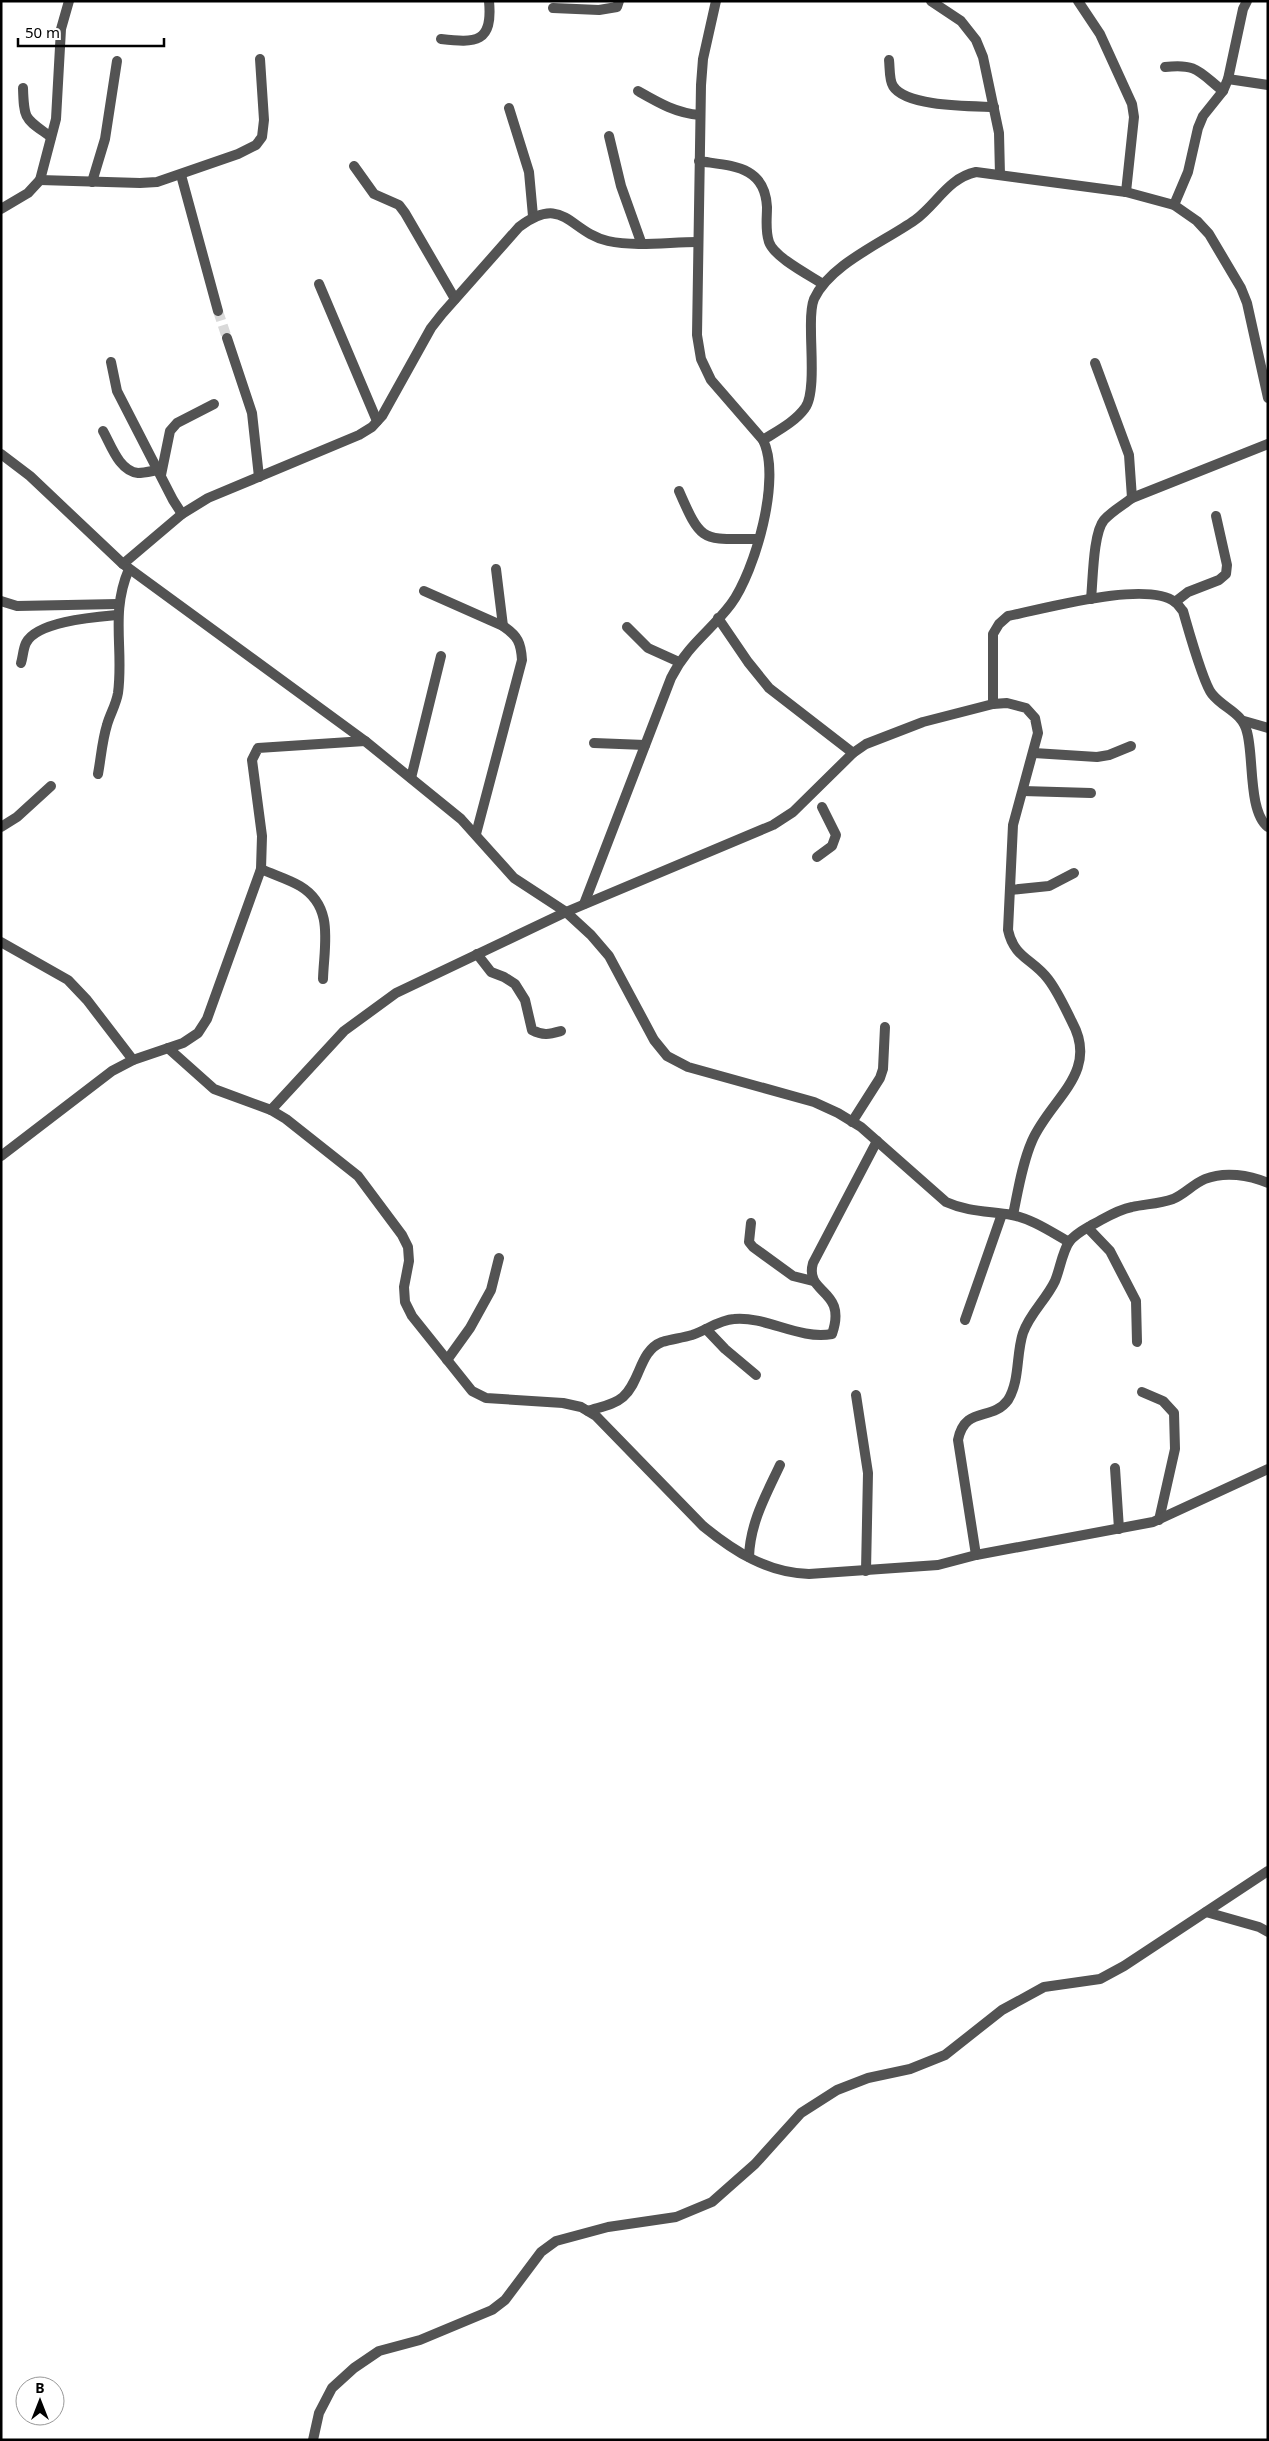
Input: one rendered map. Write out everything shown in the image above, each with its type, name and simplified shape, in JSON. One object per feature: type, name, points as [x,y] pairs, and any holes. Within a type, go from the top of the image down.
[{"type":"street","points":[[1,209],[28,193],[40,180],[59,100],[60,29],[69,1]]},
{"type":"street","points":[[441,39],[468,42],[482,38],[489,23],[489,1]]},
{"type":"street","points":[[553,8],[599,10],[617,7],[619,1]]},
{"type":"street","points":[[584,904],[679,662],[688,649],[718,618],[741,588],[766,511],[770,470],[768,450],[763,440],[711,380],[701,359],[697,335],[697,242],[703,59],[716,1]]},
{"type":"street","points":[[931,1],[961,20],[976,40],[983,56],[1000,133],[1000,175]]},
{"type":"street","points":[[1078,1],[1100,34],[1132,104],[1134,116],[1126,192]]},
{"type":"street","points":[[1174,205],[1188,172],[1198,128],[1203,116],[1223,91],[1228,79],[1243,9],[1248,1]]},
{"type":"street","points":[[40,180],[157,182],[238,154],[256,145],[262,137],[264,120],[260,59]]},
{"type":"street","points":[[889,60],[892,85],[898,93],[927,102],[994,108]]},
{"type":"street","points":[[92,182],[105,139],[117,61]]},
{"type":"street","points":[[1165,67],[1193,66],[1223,91]]},
{"type":"street","points":[[1228,79],[1268,85]]},
{"type":"street","points":[[23,88],[24,112],[27,120],[51,137]]},
{"type":"street","points":[[638,91],[669,108],[683,113],[700,115]]},
{"type":"street","points":[[509,108],[529,172],[533,216]]},
{"type":"street","points":[[609,136],[621,186],[641,242]]},
{"type":"street","points":[[699,161],[741,168],[754,175],[764,194],[769,243],[775,251],[796,267],[823,284]]},
{"type":"street","points":[[354,166],[374,194],[398,205],[405,213],[455,299]]},
{"type":"street","points":[[763,440],[797,418],[807,407],[810,395],[813,301],[823,284],[838,270],[915,220],[953,181],[964,174],[976,172],[1126,192],[1174,205],[1197,221],[1209,234],[1241,288],[1247,303],[1268,398]]},
{"type":"street","points":[[181,175],[218,311]]},
{"type":"street","points":[[98,774],[107,724],[115,708],[118,693],[118,610],[126,567],[182,514],[208,498],[359,435],[377,421],[431,328],[519,227],[533,216],[548,213],[565,216],[594,236],[608,241],[697,242]]},
{"type":"street","points":[[319,284],[351,354],[377,421]]},
{"type":"street","points":[[227,338],[252,412],[259,477]]},
{"type":"street","points":[[111,362],[117,391],[182,514]]},
{"type":"street","points":[[1095,363],[1129,455],[1132,498]]},
{"type":"street","points":[[159,472],[170,431],[177,423],[214,404]]},
{"type":"street","points":[[103,431],[120,462],[129,470],[138,473],[159,472]]},
{"type":"street","points":[[1091,599],[1098,533],[1103,521],[1132,498],[1268,444]]},
{"type":"street","points":[[1,454],[30,476],[126,567],[364,741],[411,778],[461,819],[476,834],[500,866],[514,878],[566,912],[591,934],[609,956],[654,1040],[667,1056],[688,1067],[814,1102],[852,1122],[946,1202],[961,1209],[1007,1214],[1028,1220],[1069,1242]]},
{"type":"street","points":[[679,491],[693,524],[700,532],[719,539],[758,539]]},
{"type":"street","points":[[1175,602],[1188,592],[1219,580],[1226,574],[1227,565],[1216,516]]},
{"type":"street","points":[[496,570],[503,626]]},
{"type":"street","points":[[424,591],[503,626],[514,633],[521,643],[522,660],[476,834]]},
{"type":"street","points":[[993,704],[993,641],[999,624],[1008,616],[1091,599],[1119,595],[1146,595],[1175,602],[1183,611],[1211,694],[1244,721],[1268,728]]},
{"type":"street","points":[[1,601],[17,606],[118,610]]},
{"type":"street","points":[[21,662],[26,643],[40,631],[66,621],[118,610]]},
{"type":"street","points":[[718,618],[748,662],[769,688],[853,753]]},
{"type":"street","points":[[627,626],[648,648],[679,662]]},
{"type":"street","points":[[411,778],[441,656]]},
{"type":"street","points":[[271,1110],[344,1030],[368,1011],[396,993],[566,912],[773,825],[817,800],[853,753],[866,744],[923,722],[993,704],[1007,703],[1026,708],[1035,718],[1038,732],[1034,753],[1013,825],[1008,930],[1011,942],[1019,954],[1044,973],[1050,982],[1079,1036],[1081,1056],[1076,1075],[1033,1139],[1007,1214],[965,1320]]},
{"type":"street","points":[[1244,721],[1248,734],[1257,810],[1262,823],[1268,827]]},
{"type":"street","points":[[1,1156],[112,1071],[133,1060],[183,1043],[198,1033],[207,1020],[261,869],[262,836],[252,760],[253,753],[258,748],[263,747],[364,741]]},
{"type":"street","points":[[594,743],[645,745]]},
{"type":"street","points":[[1034,753],[1097,757],[1109,755],[1131,746]]},
{"type":"street","points":[[1,827],[17,818],[51,786]]},
{"type":"street","points":[[1023,791],[1091,793]]},
{"type":"street","points":[[817,800],[836,835],[832,846],[817,857]]},
{"type":"street","points":[[261,869],[301,886],[322,908],[325,924],[323,979]]},
{"type":"street","points":[[1010,890],[1049,886],[1074,873]]},
{"type":"street","points":[[1,942],[68,980],[87,1000],[133,1060]]},
{"type":"street","points":[[478,954],[491,972],[515,984],[524,1000],[532,1030],[538,1034],[547,1035],[561,1030]]},
{"type":"street","points":[[852,1122],[880,1078],[883,1069],[885,1027]]},
{"type":"street","points":[[168,1048],[214,1089],[271,1110],[286,1119],[358,1176],[402,1235],[408,1247],[404,1287],[405,1302],[412,1316],[472,1391],[486,1398],[563,1403],[588,1411],[596,1416],[703,1526],[720,1540],[769,1568],[788,1574],[919,1568],[976,1555],[1159,1520],[1268,1470]]},
{"type":"street","points":[[588,1411],[615,1402],[624,1396],[652,1348],[706,1329],[721,1321],[735,1318],[810,1335],[832,1334],[835,1317],[832,1300],[813,1281],[810,1272],[876,1141]]},
{"type":"street","points":[[976,1555],[958,1440],[961,1427],[968,1419],[996,1408],[1007,1400],[1013,1388],[1023,1335],[1029,1319],[1054,1282],[1069,1242],[1114,1212],[1180,1196],[1204,1179],[1222,1174],[1244,1176],[1268,1184]]},
{"type":"street","points":[[751,1223],[749,1242],[753,1247],[793,1276],[813,1281]]},
{"type":"street","points":[[1088,1228],[1110,1251],[1136,1301],[1137,1342]]},
{"type":"street","points":[[447,1360],[470,1328],[491,1290],[499,1258]]},
{"type":"street","points":[[706,1329],[725,1349],[756,1375]]},
{"type":"street","points":[[1142,1392],[1163,1401],[1174,1413],[1175,1449],[1159,1520]]},
{"type":"street","points":[[856,1395],[868,1473],[866,1571]]},
{"type":"street","points":[[749,1557],[750,1538],[756,1516],[780,1465]]},
{"type":"street","points":[[1116,1468],[1118,1528]]},
{"type":"street","points":[[313,2440],[319,2413],[332,2388],[354,2368],[379,2351],[420,2340],[492,2310],[505,2300],[541,2252],[556,2241],[608,2227],[676,2217],[712,2202],[755,2164],[802,2113],[837,2090],[868,2078],[910,2069],[945,2055],[1002,2010],[1044,1987],[1100,1979],[1124,1966],[1268,1871]]},
{"type":"street","points":[[1206,1912],[1251,1924],[1268,1932]]},
{"type":"tunnel","points":[[218,311],[227,338]]}]
